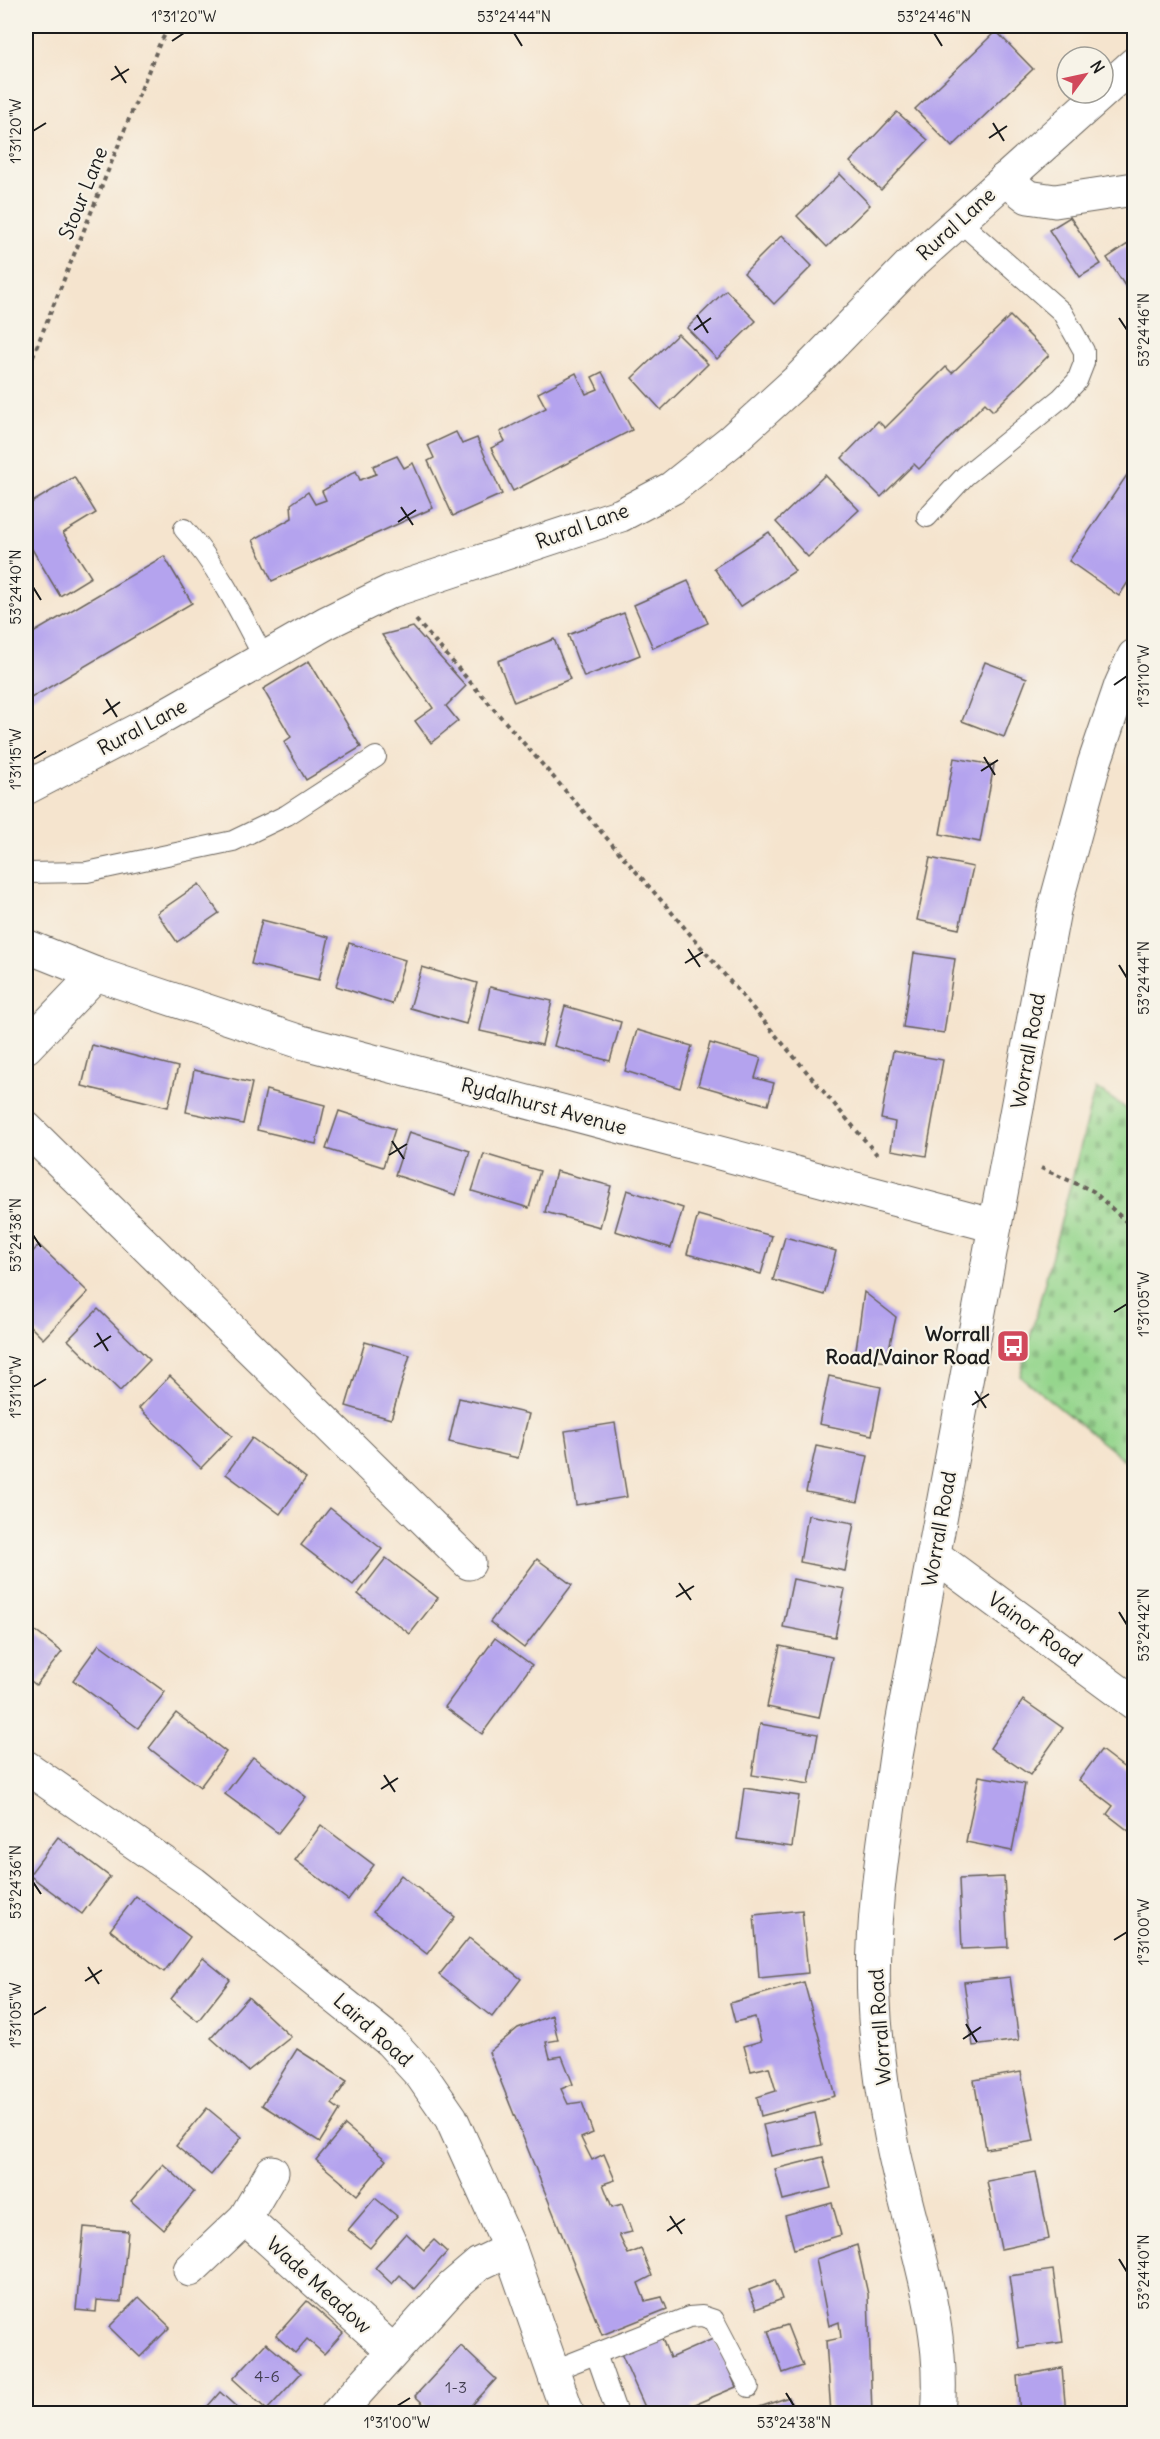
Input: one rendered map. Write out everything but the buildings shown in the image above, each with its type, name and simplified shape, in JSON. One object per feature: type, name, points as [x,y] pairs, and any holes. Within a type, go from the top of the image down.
[{"type":"street","name":"Rural Lane","points":[[26,788],[151,723],[264,658],[391,591],[621,515],[672,488],[731,441],[798,380],[909,266],[1134,64]]},
{"type":"street","points":[[1005,179],[1028,197],[1055,201],[1134,189]]},
{"type":"street","name":"Worrall Road","points":[[938,2414],[941,2382],[936,2328],[892,2141],[874,2000],[876,1924],[883,1849],[896,1756],[935,1556],[1053,910],[1094,764],[1121,685],[1134,656]]},
{"type":"street","name":"Rydalhurst Avenue","points":[[26,946],[96,974],[301,1042],[995,1226]]},
{"type":"street","points":[[26,1047],[96,974]]},
{"type":"street","points":[[26,1128],[469,1563]]},
{"type":"street","name":"Vainor Road","points":[[935,1556],[1134,1703]]},
{"type":"street","name":"Laird Road","points":[[27,1772],[194,1883],[390,2041],[422,2076],[451,2118],[510,2249],[568,2414]]},
{"type":"street","points":[[190,2270],[245,2218],[272,2172]]},
{"type":"street","name":"Wade Meadow","points":[[245,2218],[393,2351]]},
{"type":"street","points":[[337,2414],[452,2288],[479,2264],[510,2249]]},
{"type":"lane","points":[[927,517],[965,476],[1060,398],[1077,381],[1084,363],[1084,351],[1062,312],[958,221]]},
{"type":"lane","points":[[184,529],[204,551],[226,584],[264,658]]},
{"type":"lane","points":[[26,873],[87,872],[232,841],[287,815],[376,757]]},
{"type":"lane","points":[[552,2371],[689,2317],[702,2316],[714,2320],[749,2387]]},
{"type":"lane","points":[[596,2354],[617,2414]]},
{"type":"path","name":"Stour Lane","points":[[26,373],[159,45],[170,26]]},
{"type":"path","points":[[391,591],[667,907],[917,1205]]},
{"type":"path","points":[[1009,1157],[1064,1176],[1093,1191],[1134,1228]]},
{"type":"green space","points":[[1096,1088],[1134,1114],[1134,1468],[1020,1376]]},
{"type":"place","name":"Worrall Road/Vainor Road","points":[[1013,1346]]}]
